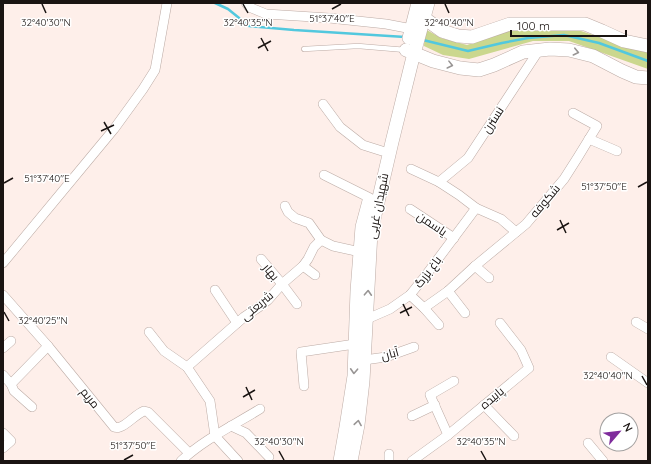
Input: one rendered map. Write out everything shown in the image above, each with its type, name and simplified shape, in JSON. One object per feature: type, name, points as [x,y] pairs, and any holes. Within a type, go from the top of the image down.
[{"type":"main road","name":"شهیدان غربی","points":[[350,461],[358,425],[363,381],[371,232],[392,142],[418,3]]},
{"type":"main road","name":"شهیدان غربی","points":[[340,461],[354,376],[357,291],[362,228],[410,51],[424,18],[428,3]]},
{"type":"main road","points":[[424,18],[442,31],[458,36],[472,37],[510,24],[585,24],[624,41],[648,46]]},
{"type":"main road","points":[[410,51],[433,61],[460,68],[479,70],[523,52],[550,49],[569,50],[592,56],[636,77],[648,78]]},
{"type":"street","points":[[3,263],[114,130],[155,70],[166,3]]},
{"type":"street","points":[[246,3],[249,7],[266,14],[329,18],[386,24],[412,29]]},
{"type":"street","name":"نسترن","points":[[439,182],[468,158],[539,50]]},
{"type":"street","points":[[323,104],[340,127],[363,145],[382,151]]},
{"type":"street","name":"شکوفه","points":[[424,308],[448,291],[475,266],[526,224],[564,179],[597,126],[573,113]]},
{"type":"street","points":[[588,139],[617,151]]},
{"type":"street","points":[[412,169],[439,182],[476,208],[501,219],[516,232]]},
{"type":"street","points":[[324,175],[370,198]]},
{"type":"street","points":[[285,206],[288,212],[295,218],[309,223],[321,240],[333,246],[360,252]]},
{"type":"street","name":"باغ بزرگ","points":[[367,319],[390,309],[410,295],[476,208]]},
{"type":"street","name":"یاسمن","points":[[410,209],[454,238]]},
{"type":"street","name":"شریعتی","points":[[187,367],[244,317],[268,300],[282,284],[303,266],[314,247],[321,240]]},
{"type":"street","name":"بهار","points":[[261,259],[297,304]]},
{"type":"street","points":[[303,266],[315,275]]},
{"type":"street","points":[[475,266],[489,278]]},
{"type":"street","points":[[215,290],[237,323]]},
{"type":"street","points":[[448,291],[465,313]]},
{"type":"street","name":"مریم","points":[[3,295],[48,346],[114,426],[118,428],[144,411],[148,412],[189,453]]},
{"type":"street","points":[[410,295],[439,325]]},
{"type":"street","points":[[636,322],[648,329]]},
{"type":"street","name":"پابیده","points":[[412,461],[423,458],[448,435],[529,368],[521,350],[500,323]]},
{"type":"street","points":[[149,332],[164,351],[187,367],[210,401],[215,436],[238,461]]},
{"type":"street","points":[[3,348],[11,341]]},
{"type":"street","points":[[304,386],[301,352],[355,344]]},
{"type":"street","points":[[11,384],[48,346]]},
{"type":"street","name":"آبان","points":[[364,360],[386,357],[414,347]]},
{"type":"street","points":[[612,357],[648,383]]},
{"type":"street","points":[[3,375],[11,384],[14,391],[32,407]]},
{"type":"street","points":[[448,435],[430,395],[454,381]]},
{"type":"street","points":[[412,416],[435,405]]},
{"type":"street","points":[[484,405],[514,436]]},
{"type":"street","points":[[181,461],[189,453],[260,409]]},
{"type":"street","points":[[231,426],[246,433],[269,457]]},
{"type":"street","points":[[3,433],[11,441],[3,448]]},
{"type":"street","points":[[588,443],[603,461]]},
{"type":"lane","points":[[304,49],[358,46],[410,51]]},
{"type":"green space","points":[[425,29],[441,38],[467,45],[512,30],[581,31],[648,53],[648,69],[569,41],[533,41],[469,59],[443,55],[424,46]]},
{"type":"waterway","points":[[215,3],[228,9],[249,26],[405,37]]},
{"type":"waterway","points":[[423,40],[468,51],[528,38],[564,35],[599,43],[648,61]]}]
